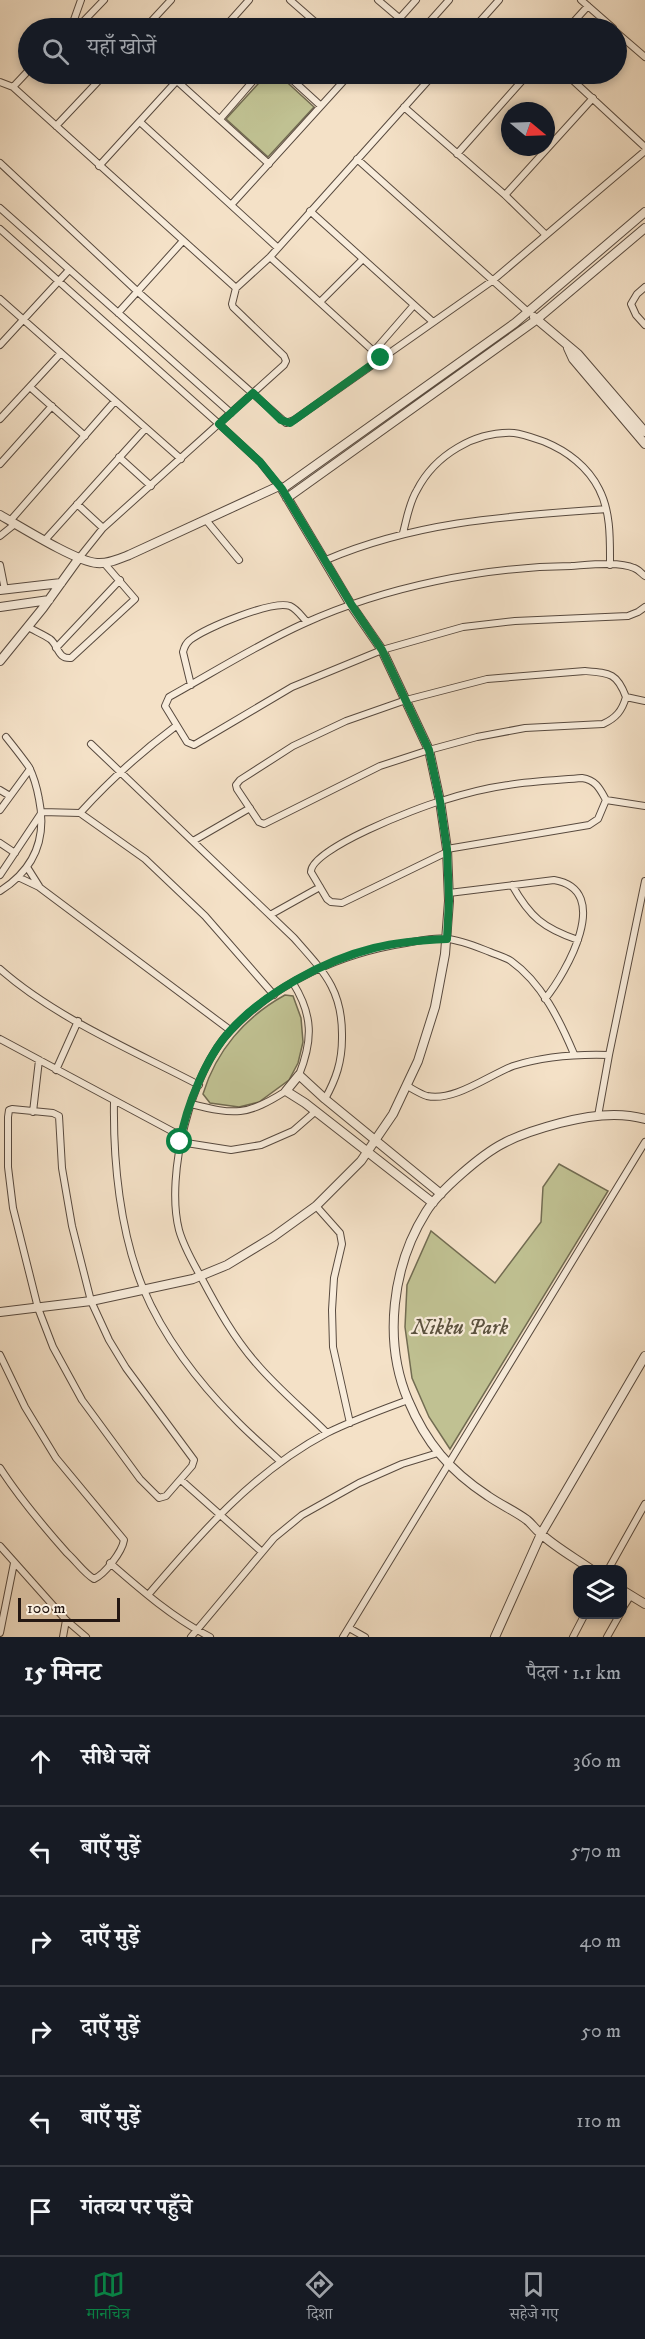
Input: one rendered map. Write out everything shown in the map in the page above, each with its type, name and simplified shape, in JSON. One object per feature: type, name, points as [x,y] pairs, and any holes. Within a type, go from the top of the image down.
[{"type":"street","points":[[75,18],[81,0]]},
{"type":"street","points":[[87,18],[104,0]]},
{"type":"street","points":[[155,18],[171,0]]},
{"type":"street","points":[[233,18],[249,0]]},
{"type":"street","points":[[290,0],[311,18]]},
{"type":"street","points":[[378,0],[399,18]]},
{"type":"street","points":[[401,18],[416,0]]},
{"type":"street","points":[[433,18],[449,0]]},
{"type":"street","points":[[483,18],[499,0]]},
{"type":"street","points":[[581,0],[602,18]]},
{"type":"street","points":[[577,18],[588,6]]},
{"type":"street","points":[[627,41],[645,57]]},
{"type":"street","points":[[0,82],[14,87],[182,242],[236,288]]},
{"type":"street","points":[[14,87],[18,82]]},
{"type":"street","points":[[56,126],[95,84]]},
{"type":"street","points":[[99,166],[174,84]]},
{"type":"street","points":[[180,84],[269,164]]},
{"type":"street","points":[[220,119],[250,84]]},
{"type":"street","points":[[297,84],[321,106]]},
{"type":"street","points":[[231,205],[341,84]]},
{"type":"street","points":[[0,661],[103,528],[286,361],[284,356],[233,307],[236,288],[270,257],[425,84]]},
{"type":"street","points":[[458,154],[519,84]]},
{"type":"street","points":[[577,84],[645,147]]},
{"type":"street","points":[[505,195],[593,98]]},
{"type":"street","points":[[404,107],[505,195],[546,235]]},
{"type":"street","points":[[140,122],[278,248]]},
{"type":"street","points":[[0,164],[281,420],[290,423],[492,281],[645,151]]},
{"type":"street","points":[[357,159],[536,320],[578,354],[645,432]]},
{"type":"street","points":[[0,208],[231,413]]},
{"type":"street","points":[[310,211],[433,322]]},
{"type":"street","points":[[0,515],[79,558],[94,563],[104,563],[129,555],[280,488],[528,312],[645,212]]},
{"type":"street","points":[[287,498],[536,320],[645,228]]},
{"type":"street","points":[[0,229],[260,462],[287,498],[351,604],[382,650],[429,750],[447,850],[449,893],[447,939],[435,1007],[418,1061],[393,1114],[377,1141],[316,1206],[273,1237],[227,1265],[200,1276],[91,1301],[0,1312]]},
{"type":"street","points":[[118,313],[182,242]]},
{"type":"street","points":[[270,257],[381,358]]},
{"type":"street","points":[[320,302],[363,259]]},
{"type":"street","points":[[0,345],[69,270]]},
{"type":"street","points":[[645,287],[631,304],[636,315],[645,325]]},
{"type":"street","points":[[0,299],[181,459]]},
{"type":"street","points":[[374,351],[414,304]]},
{"type":"street","points":[[567,347],[573,359],[645,444]]},
{"type":"street","points":[[0,419],[61,353]]},
{"type":"street","points":[[173,384],[185,372]]},
{"type":"street","points":[[30,387],[85,436]]},
{"type":"street","points":[[0,536],[116,401]]},
{"type":"street","points":[[1,460],[52,406]]},
{"type":"street","points":[[45,540],[146,428]]},
{"type":"street","points":[[404,533],[410,505],[417,489],[428,472],[444,456],[466,442],[515,433],[559,448],[580,464],[599,488],[609,524],[610,565]]},
{"type":"street","points":[[119,457],[151,486]]},
{"type":"street","points":[[77,504],[103,528]]},
{"type":"street","points":[[326,560],[362,545],[453,523],[509,516],[606,509]]},
{"type":"street","points":[[206,520],[239,560]]},
{"type":"street","points":[[28,627],[52,641],[64,658],[71,658],[133,602],[134,597],[104,563]]},
{"type":"street","points":[[0,565],[2,590],[61,583]]},
{"type":"street","points":[[645,576],[634,567],[560,566],[432,582],[351,604],[307,622],[169,697],[165,706],[188,742],[198,744],[292,687],[382,650],[463,627],[515,621],[628,616],[645,607]]},
{"type":"street","points":[[56,648],[120,580]]},
{"type":"street","points":[[0,607],[49,600]]},
{"type":"street","points":[[191,685],[183,652],[190,640],[254,611],[283,605],[295,609],[307,622]]},
{"type":"street","points":[[0,650],[11,648]]},
{"type":"street","points":[[585,671],[613,675],[621,683],[626,697],[622,711],[603,724],[525,728],[477,737],[429,750],[370,770],[268,823],[259,822],[236,785],[240,780],[293,746],[346,721],[406,700],[487,680],[585,671]]},
{"type":"street","points":[[626,697],[645,701]]},
{"type":"street","points":[[80,813],[144,750],[176,726]]},
{"type":"street","points":[[0,891],[27,867],[36,852],[42,830],[42,812],[36,784],[30,769],[6,737]]},
{"type":"street","points":[[91,744],[270,915],[320,968],[337,996],[342,1016],[340,1066],[325,1099]]},
{"type":"street","points":[[0,810],[30,769]]},
{"type":"street","points":[[590,779],[598,785],[606,800],[604,810],[598,819],[589,825],[447,850],[342,903],[331,902],[311,872],[314,861],[324,853],[368,830],[440,801],[509,784],[590,779]]},
{"type":"street","points":[[0,790],[10,796]]},
{"type":"street","points":[[606,800],[645,806]]},
{"type":"street","points":[[193,841],[250,808]]},
{"type":"street","points":[[42,812],[80,813],[145,860],[205,916],[273,995]]},
{"type":"street","points":[[0,875],[42,812]]},
{"type":"street","points":[[0,843],[15,853]]},
{"type":"street","points":[[27,867],[39,887]]},
{"type":"street","points":[[18,877],[39,887],[230,1030]]},
{"type":"street","points":[[449,893],[554,880],[564,882],[571,887],[578,895],[583,908],[583,922],[567,967],[545,999]]},
{"type":"street","points":[[598,1116],[645,881]]},
{"type":"street","points":[[512,885],[525,908],[536,919],[557,933],[578,940]]},
{"type":"street","points":[[270,915],[320,887]]},
{"type":"street","points":[[327,1433],[256,1363],[225,1323],[183,1243],[178,1228],[177,1199],[181,1139],[191,1104],[210,1059],[230,1030],[273,995],[320,968],[336,960],[375,948],[447,939],[511,961],[556,1013],[574,1054]]},
{"type":"street","points":[[0,969],[15,982],[78,1021],[199,1085]]},
{"type":"street","points":[[191,1104],[232,1112],[248,1111],[262,1107],[286,1091],[299,1075],[306,1058],[310,1035],[301,997],[293,983]]},
{"type":"street","points":[[56,1070],[78,1021]]},
{"type":"street","points":[[0,1039],[181,1139],[231,1150],[261,1146],[293,1131],[316,1111]]},
{"type":"street","points":[[407,1086],[426,1096],[439,1097],[466,1089],[513,1067],[550,1057],[609,1054]]},
{"type":"street","points":[[33,1112],[39,1060]]},
{"type":"street","points":[[299,1075],[441,1194]]},
{"type":"street","points":[[286,1091],[316,1111],[433,1203]]},
{"type":"street","points":[[114,1101],[113,1148],[120,1196],[134,1261],[144,1289],[163,1326],[196,1376],[234,1419],[281,1462]]},
{"type":"street","points":[[12,1109],[33,1112],[53,1113],[59,1116],[62,1168],[72,1226],[91,1301],[109,1340],[126,1368],[194,1460],[192,1466],[166,1496],[159,1498],[140,1479],[82,1400],[53,1347],[38,1308],[13,1208],[8,1167],[8,1113],[12,1109]]},
{"type":"street","points":[[586,1565],[541,1534],[527,1520],[488,1496],[448,1466],[438,1453],[424,1432],[408,1400],[400,1374],[394,1334],[395,1299],[402,1265],[413,1238],[433,1203],[503,1143],[545,1127],[582,1117],[645,1119]]},
{"type":"street","points":[[343,1637],[645,1142]]},
{"type":"street","points":[[316,1206],[340,1233],[342,1244],[334,1278],[333,1347],[350,1423]]},
{"type":"street","points":[[0,1355],[25,1407],[56,1458],[122,1536],[124,1543],[122,1548],[99,1576],[94,1579],[91,1577],[39,1522],[0,1468]]},
{"type":"street","points":[[495,1637],[541,1534],[645,1356]]},
{"type":"street","points":[[147,1595],[219,1515],[267,1471],[327,1433],[408,1400]]},
{"type":"street","points":[[191,1637],[195,1629],[274,1538],[302,1515],[359,1483],[402,1464],[438,1453]]},
{"type":"street","points":[[181,1480],[262,1552]]},
{"type":"street","points":[[610,1565],[645,1504]]},
{"type":"street","points":[[0,1546],[66,1620],[86,1637]]},
{"type":"street","points":[[0,1633],[2,1607],[14,1563]]},
{"type":"street","points":[[110,1563],[147,1595],[210,1637]]},
{"type":"street","points":[[627,1593],[643,1603],[645,1593]]},
{"type":"street","points":[[627,1601],[631,1595]]},
{"type":"street","points":[[573,1637],[582,1619]]},
{"type":"street","points":[[607,1637],[617,1619]]},
{"type":"street","points":[[63,1637],[66,1620]]},
{"type":"street","points":[[349,1628],[365,1637]]},
{"type":"green space","points":[[258,84],[289,84],[314,107],[268,157],[226,119]]},
{"type":"green space","points":[[285,995],[293,996],[301,1018],[303,1042],[298,1063],[289,1080],[259,1102],[239,1107],[210,1103],[203,1094],[224,1050],[257,1014]]},
{"type":"green space","name":"Nikku Park","points":[[559,1164],[608,1191],[450,1449],[429,1417],[412,1378],[405,1327],[407,1285],[431,1231],[495,1283],[541,1222],[543,1187]]},
{"type":"route","points":[[180,1142],[189,1109],[210,1059],[230,1030],[266,1000],[297,980],[336,960],[375,948],[416,941],[447,939],[449,901],[447,849],[429,750],[382,650],[351,604],[282,489],[260,462],[219,424],[253,393],[281,420],[290,423],[381,358]]}]
